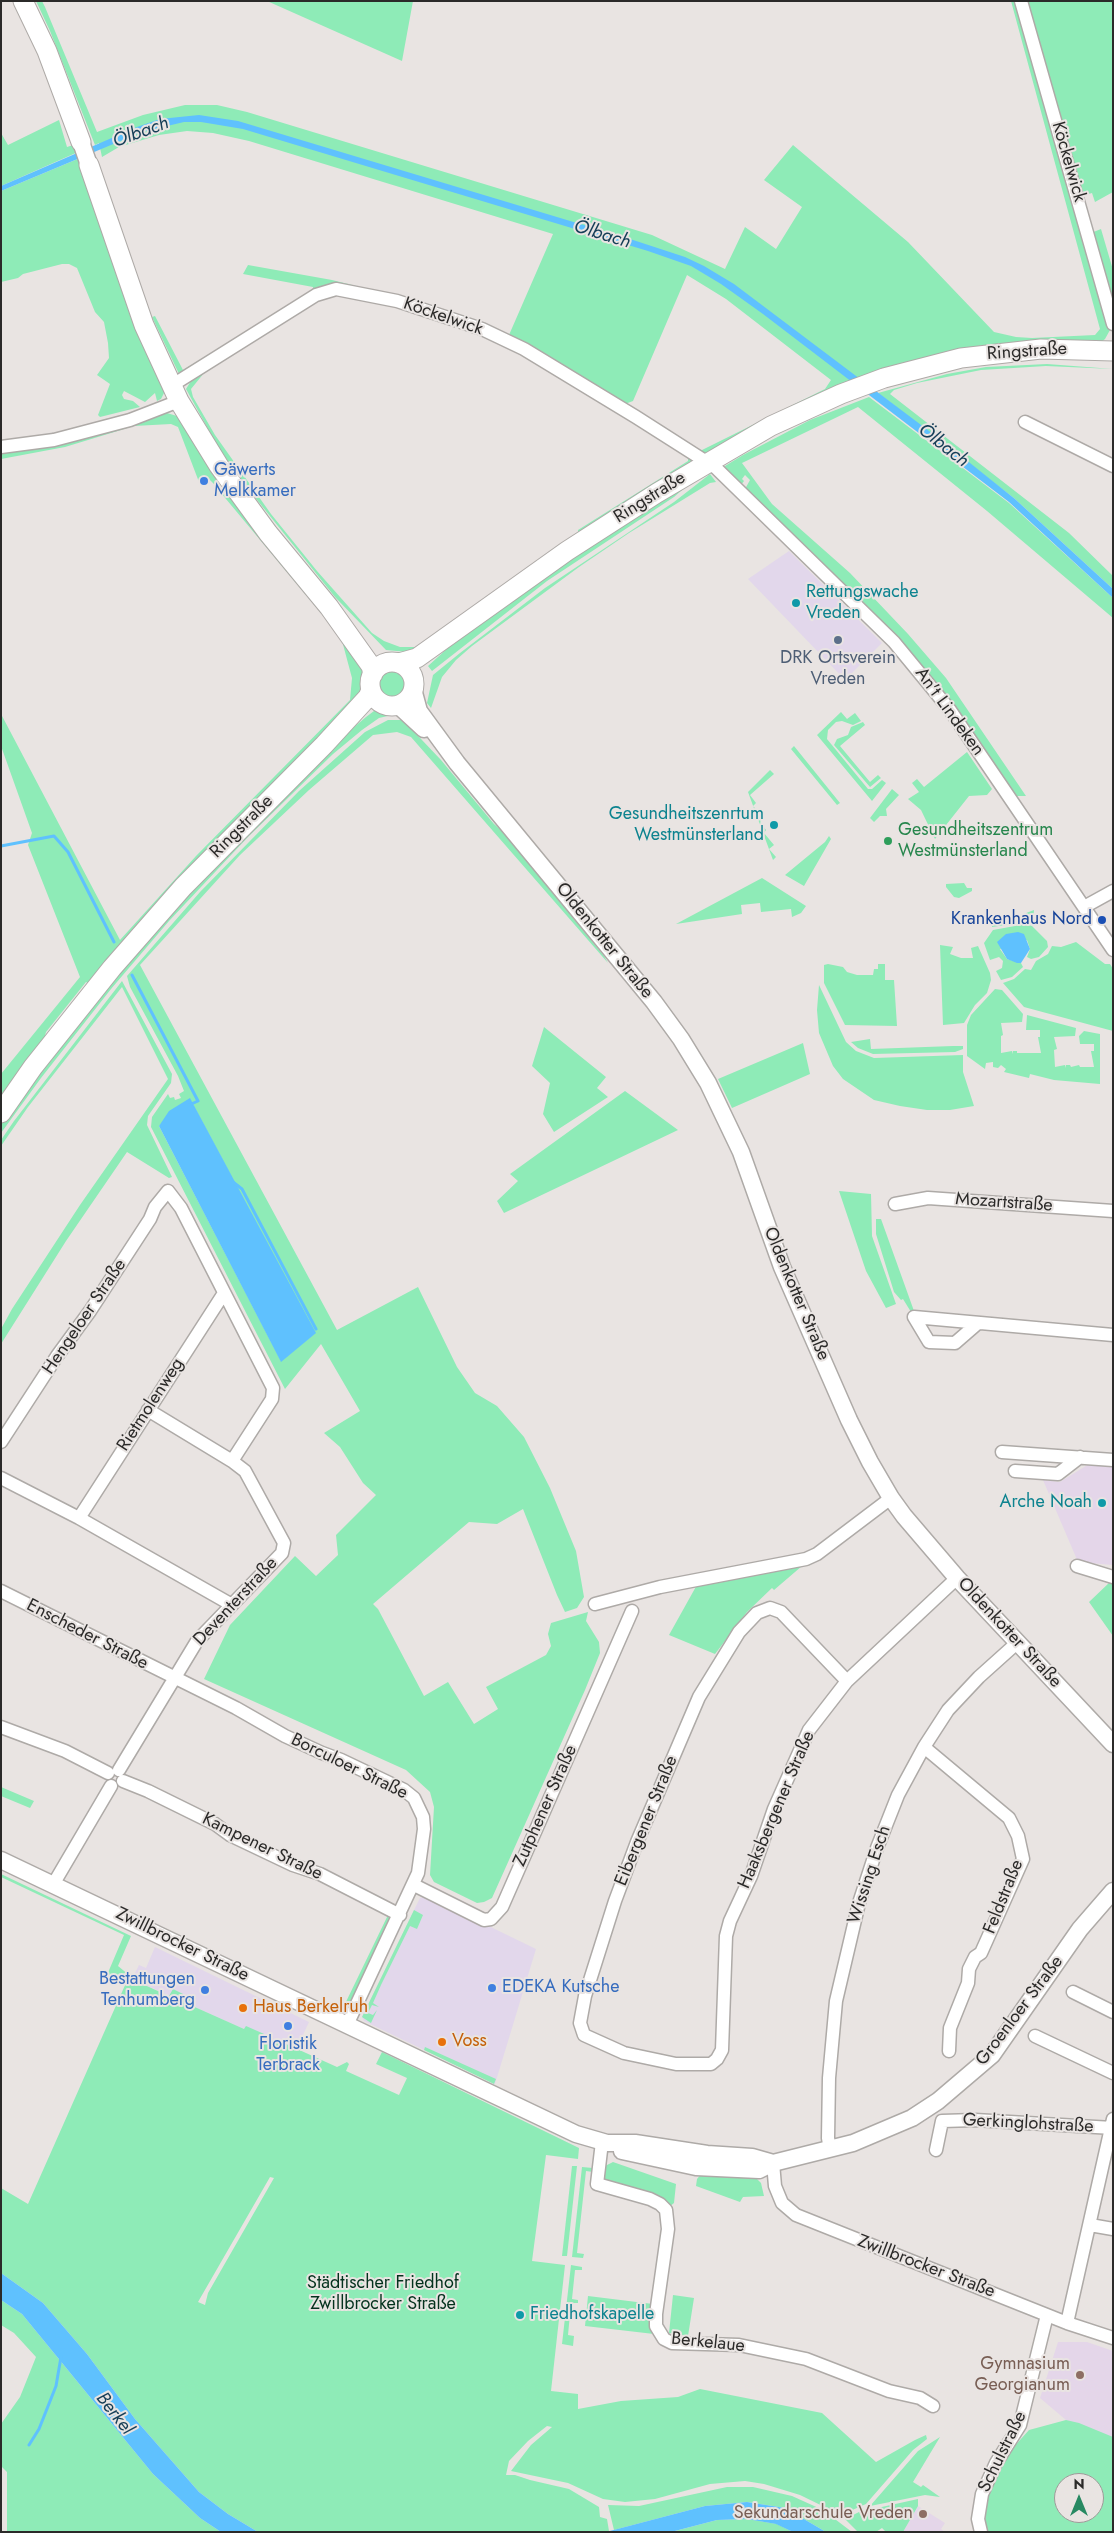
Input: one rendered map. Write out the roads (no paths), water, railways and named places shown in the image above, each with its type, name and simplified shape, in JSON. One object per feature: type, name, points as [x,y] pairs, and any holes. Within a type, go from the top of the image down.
[{"type":"main road","points":[[23,1],[47,51],[81,142]]},
{"type":"main road","points":[[89,165],[144,325],[175,394],[219,466],[268,533],[328,607],[385,683],[409,670],[414,685]]},
{"type":"main road","name":"Ringstraße","points":[[1,1113],[33,1067],[112,968],[183,887],[302,768],[368,697],[417,658],[567,551],[707,462],[771,426],[841,394],[884,378],[961,358],[1000,352],[1084,348],[1113,351]]},
{"type":"main road","name":"Ringstraße","points":[[385,683],[408,699],[424,666],[470,621]]},
{"type":"street","name":"Köckelwick","points":[[1021,1],[1113,324]]},
{"type":"street","points":[[81,142],[89,165]]},
{"type":"street","name":"Köckelwick","points":[[1,448],[54,440],[130,420],[175,394],[316,294],[336,289],[349,290],[439,314],[490,333],[524,350],[707,462]]},
{"type":"street","points":[[1025,422],[1113,466]]},
{"type":"street","name":"An't Lindeken","points":[[707,462],[716,468],[835,582],[918,669],[950,710],[1113,950]]},
{"type":"street","points":[[385,683],[457,763]]},
{"type":"street","points":[[414,685],[419,711],[457,763]]},
{"type":"street","name":"Oldenkotter Straße","points":[[457,763],[654,1002],[681,1039],[708,1084],[741,1152],[782,1267],[797,1302],[853,1428],[891,1498],[913,1528],[957,1578],[1113,1744]]},
{"type":"street","points":[[1084,906],[1113,891]]},
{"type":"street","name":"Hengeloer Straße","points":[[1,1442],[57,1356],[105,1288],[150,1219],[155,1207],[168,1191],[181,1208],[224,1293]]},
{"type":"street","name":"Mozartstraße","points":[[895,1204],[928,1198],[1113,1211]]},
{"type":"street","points":[[224,1293],[273,1388],[272,1399],[232,1461]]},
{"type":"street","name":"Rietmolenweg","points":[[79,1518],[224,1293]]},
{"type":"street","points":[[978,1323],[1113,1335]]},
{"type":"street","name":"Deventerstraße","points":[[54,1883],[197,1641],[282,1553],[284,1543],[245,1472],[232,1461],[148,1410]]},
{"type":"street","points":[[1002,1452],[1113,1460]]},
{"type":"street","points":[[1015,1471],[1058,1474],[1080,1457]]},
{"type":"street","points":[[1,1478],[79,1518],[232,1605]]},
{"type":"street","points":[[595,1604],[670,1585],[806,1559],[817,1554],[891,1498]]},
{"type":"street","points":[[1077,1566],[1113,1577]]},
{"type":"street","name":"Haaksbergener Straße","points":[[711,2064],[717,2059],[722,2050],[726,1936],[730,1921],[751,1876],[781,1792],[809,1730],[847,1681],[957,1578]]},
{"type":"street","name":"Enscheder Straße","points":[[1,1591],[174,1678]]},
{"type":"street","name":"Eibergener Straße","points":[[711,2064],[685,2062],[676,2064],[624,2053],[584,2035],[580,2023],[585,1996],[615,1901],[637,1842],[699,1697],[739,1632],[757,1613],[770,1608],[781,1612],[847,1681]]},
{"type":"street","name":"Zutphener Straße","points":[[414,1885],[484,1920],[492,1920],[502,1906],[632,1611]]},
{"type":"street","name":"Wissing Esch","points":[[830,2150],[828,2138],[829,2078],[836,2001],[846,1950],[877,1848],[898,1795],[924,1747],[948,1710],[978,1677],[1018,1642]]},
{"type":"street","name":"Borculoer Straße","points":[[174,1678],[236,1708],[322,1754],[342,1760],[404,1790],[414,1798],[423,1817],[424,1829],[421,1863],[414,1885],[400,1916],[346,2025]]},
{"type":"street","points":[[1,1727],[65,1750],[115,1777]]},
{"type":"street","name":"Feldstraße","points":[[924,1747],[1009,1818],[1018,1836],[1023,1858],[981,1953],[975,1957],[969,1969],[968,1983],[950,2028],[949,2051]]},
{"type":"street","name":"Kampener Straße","points":[[115,1777],[215,1824],[230,1835],[293,1865],[320,1874],[400,1916]]},
{"type":"street","name":"Zwillbrocker Straße","points":[[1,1860],[54,1883],[539,2118],[576,2134],[605,2142],[622,2151],[696,2167],[759,2170],[773,2163],[775,2186],[782,2203],[796,2215],[1067,2323],[1113,2338]]},
{"type":"street","name":"Groenloer Straße","points":[[773,2163],[830,2150],[880,2133],[912,2118],[938,2101],[992,2055],[1080,1930],[1113,1891]]},
{"type":"street","points":[[1073,1992],[1113,2012]]},
{"type":"street","points":[[1035,2036],[1113,2073]]},
{"type":"street","name":"Gerkinglohstraße","points":[[936,2150],[942,2121],[975,2120],[1112,2125]]},
{"type":"street","points":[[1067,2323],[1112,2125]]},
{"type":"street","name":"Berkelaue","points":[[605,2142],[597,2184],[650,2199],[660,2204],[666,2210],[668,2229],[656,2314],[656,2326],[664,2339],[672,2343],[739,2345],[806,2359],[889,2391],[920,2398],[933,2406]]},
{"type":"street","points":[[1090,2225],[1113,2229]]},
{"type":"street","name":"Schulstraße","points":[[982,2532],[978,2519],[982,2494],[996,2463],[1020,2425],[1047,2315]]},
{"type":"water","name":"Ölbach","points":[[199,115],[238,121],[630,239],[685,257],[704,266],[734,284],[945,443],[1015,499],[1113,589],[1113,598],[1009,502],[763,314],[721,284],[691,266],[648,251],[243,129],[201,122],[184,122],[142,132],[1,191],[1,186],[137,127],[160,119]]},
{"type":"water","points":[[1018,932],[1024,934],[1030,949],[1021,963],[1007,959],[997,942],[1006,934]]},
{"type":"water","points":[[190,1098],[316,1333],[281,1362],[159,1126],[169,1111]]},
{"type":"water","name":"Berkel","points":[[1,2273],[43,2303],[87,2354],[135,2419],[199,2492],[228,2514],[258,2532],[221,2532],[200,2518],[153,2474],[22,2314],[1,2300]]},
{"type":"water","points":[[747,2502],[785,2508],[826,2532],[793,2532],[776,2524],[747,2519],[717,2520],[671,2532],[606,2532],[705,2506]]},
{"type":"waterway","points":[[1,846],[54,836],[68,852],[114,942]]},
{"type":"waterway","points":[[132,975],[198,1101],[189,1105]]},
{"type":"waterway","points":[[233,1182],[242,1189],[316,1329]]},
{"type":"waterway","points":[[29,2445],[39,2429],[56,2386],[61,2357]]},
{"type":"place","name":"Gäwerts Melkkamer","points":[[204,481]]},
{"type":"place","name":"Rettungswache Vreden","points":[[796,603]]},
{"type":"place","name":"DRK Ortsverein Vreden","points":[[838,640]]},
{"type":"place","name":"Gesundheitszenrtum Westmünsterland","points":[[774,825]]},
{"type":"place","name":"Gesundheitszentrum Westmünsterland","points":[[888,841]]},
{"type":"place","name":"Krankenhaus Nord","points":[[1102,920]]},
{"type":"place","name":"Arche Noah","points":[[1102,1503]]},
{"type":"place","name":"EDEKA Kutsche","points":[[492,1988]]},
{"type":"place","name":"Bestattungen Tenhumberg","points":[[205,1990]]},
{"type":"place","name":"Haus Berkelruh","points":[[243,2008]]},
{"type":"place","name":"Floristik Terbrack","points":[[288,2026]]},
{"type":"place","name":"Voss","points":[[442,2042]]},
{"type":"place","name":"Friedhofskapelle","points":[[520,2315]]},
{"type":"place","name":"Gymnasium Georgianum","points":[[1080,2375]]},
{"type":"place","name":"Sekundarschule Vreden","points":[[923,2514]]},
{"type":"park label","name":"Städtischer Friedhof Zwillbrocker Straße","points":[[383,2294]]}]
